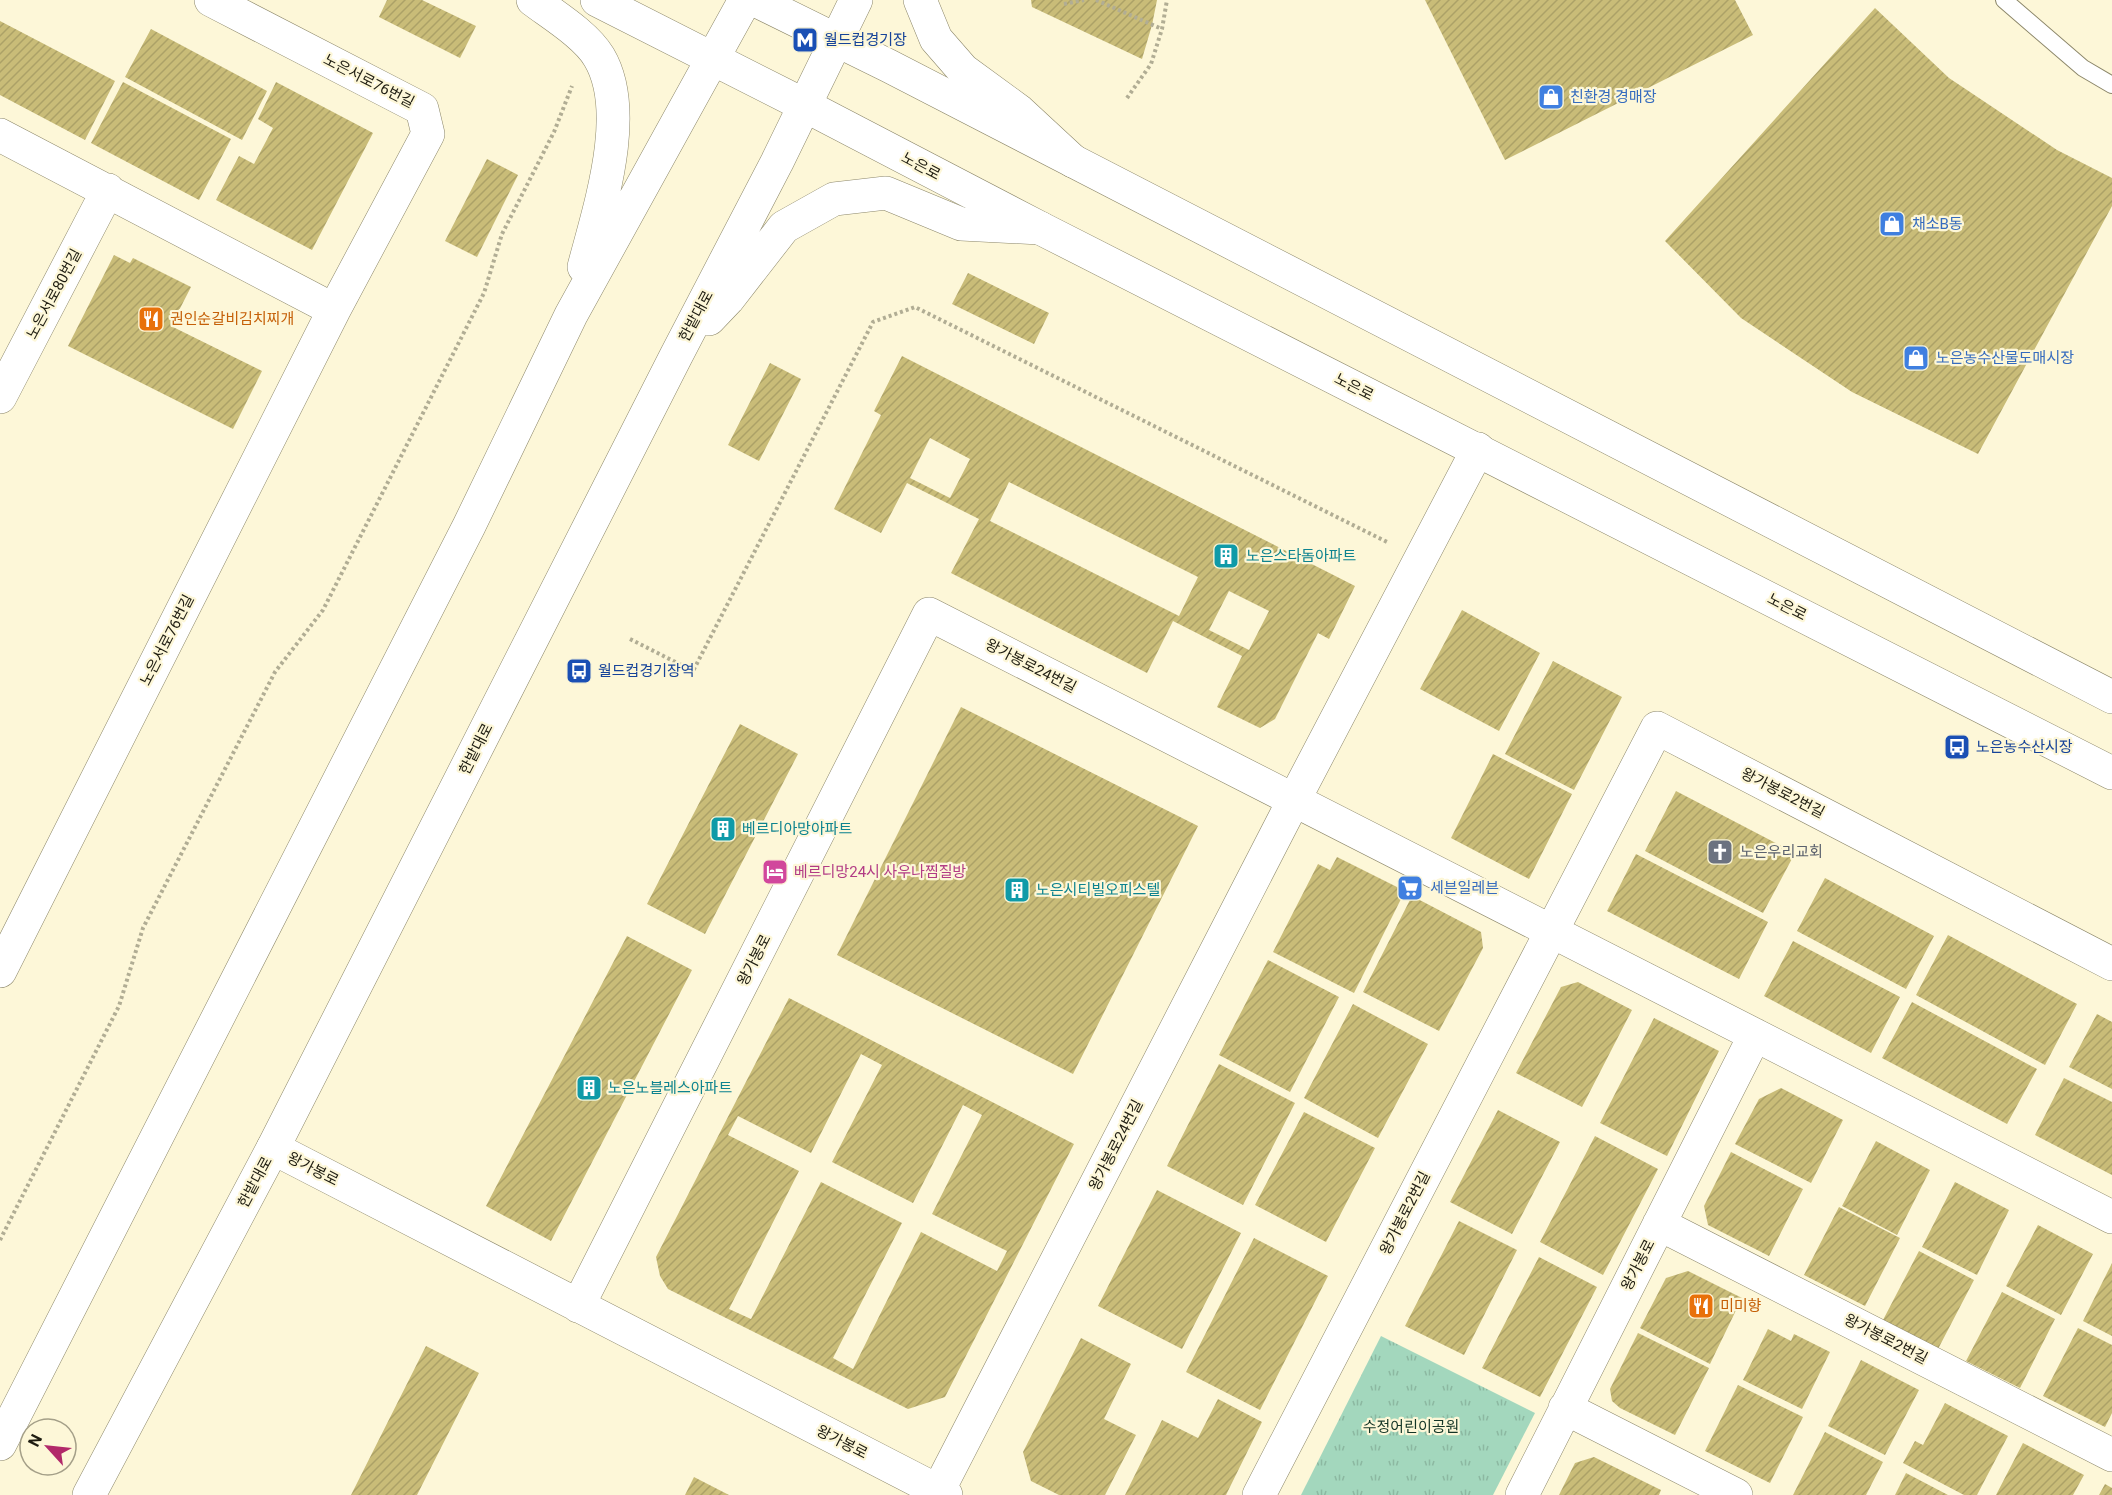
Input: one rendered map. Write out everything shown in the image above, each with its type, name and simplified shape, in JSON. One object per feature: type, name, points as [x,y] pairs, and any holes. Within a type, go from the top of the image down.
[{"type":"street","name":"노은서로76번길","points":[[0,970],[334,310],[428,134],[422,109],[211,0]]},
{"type":"street","points":[[533,0],[576,33],[598,55],[609,78],[614,125],[608,176],[571,315]]},
{"type":"street","name":"노은로","points":[[597,0],[2112,773]]},
{"type":"street","points":[[0,1444],[463,536],[571,315],[745,0]]},
{"type":"street","points":[[755,0],[838,40],[2112,697]]},
{"type":"street","name":"한밭대로","points":[[89,1495],[273,1148],[777,162],[856,0]]},
{"type":"street","points":[[920,0],[936,39],[963,70],[1019,111],[1073,161]]},
{"type":"street","points":[[0,135],[334,310]]},
{"type":"street","name":"노은서로80번길","points":[[0,397],[108,190]]},
{"type":"street","points":[[676,356],[728,299],[784,227],[834,199],[886,193],[961,224],[1040,228]]},
{"type":"street","name":"왕가봉로24번길","points":[[940,1494],[1294,800],[1478,449]]},
{"type":"street","name":"왕가봉로24번길","points":[[928,614],[1551,931]]},
{"type":"street","name":"왕가봉로","points":[[579,1306],[928,614]]},
{"type":"street","name":"왕가봉로2번길","points":[[1259,1495],[1657,728],[2112,964]]},
{"type":"street","points":[[1551,931],[2112,1217]]},
{"type":"street","name":"왕가봉로","points":[[1522,1495],[1755,1035]]},
{"type":"street","name":"왕가봉로","points":[[273,1148],[940,1494]]},
{"type":"street","name":"왕가봉로2번길","points":[[1659,1224],[2112,1455]]},
{"type":"street","points":[[1565,1408],[1736,1495]]},
{"type":"lane","points":[[2004,0],[2083,68],[2112,85]]},
{"type":"path","points":[[1064,4],[1084,0]]},
{"type":"path","points":[[1095,0],[1162,29]]},
{"type":"path","points":[[1127,98],[1151,64],[1162,29],[1167,0]]},
{"type":"path","points":[[0,1240],[119,1006],[143,928],[274,672],[323,610],[484,293],[502,234],[554,132],[572,86]]},
{"type":"path","points":[[630,639],[693,671],[873,321],[915,307],[1392,545]]},
{"type":"green space","name":"수정어린이공원","points":[[1381,1336],[1535,1413],[1493,1495],[1301,1495]]},
{"type":"building","points":[[387,0],[422,0],[476,26],[460,58],[379,17]]},
{"type":"building","points":[[1031,0],[1157,0],[1142,59],[1032,7]]},
{"type":"building","name":"친환경 경매장","points":[[1425,0],[1735,0],[1753,35],[1505,160]]},
{"type":"building","name":"채소B동","points":[[1875,8],[1949,78],[2057,150],[2112,178],[2112,206],[1978,454],[1852,392],[1741,318],[1665,241]]},
{"type":"building","points":[[0,21],[115,81],[85,140],[0,95]]},
{"type":"building","points":[[151,29],[267,91],[242,140],[125,77]]},
{"type":"building","points":[[123,82],[231,139],[199,200],[91,143]]},
{"type":"building","points":[[276,82],[373,133],[312,250],[216,200],[239,156],[254,164],[273,128],[258,119]]},
{"type":"building","points":[[487,159],[518,175],[477,257],[445,241]]},
{"type":"building","points":[[114,255],[130,263],[133,258],[191,287],[171,326],[262,371],[233,429],[68,346]]},
{"type":"building","points":[[968,273],[1049,313],[1034,344],[952,304]]},
{"type":"building","name":"노은스타돔아파트","points":[[902,356],[1355,586],[1329,639],[1318,633],[1275,719],[1260,728],[1217,707],[1242,656],[1173,621],[1147,673],[951,573],[979,519],[907,483],[881,533],[834,509],[881,415],[874,411]],"holes":[[[930,438],[970,459],[950,498],[910,478]],[[1009,482],[1198,577],[1179,616],[990,521]],[[1229,591],[1269,611],[1249,650],[1209,630]]]},
{"type":"building","points":[[770,363],[801,379],[759,461],[728,445]]},
{"type":"building","points":[[1462,610],[1540,653],[1499,731],[1420,689]]},
{"type":"building","points":[[1553,661],[1622,697],[1574,790],[1505,754]]},
{"type":"building","name":"노은시티빌오피스텔","points":[[961,707],[1198,826],[1073,1074],[837,955]]},
{"type":"building","name":"베르디아망아파트","points":[[740,724],[798,754],[705,934],[647,904]]},
{"type":"building","points":[[1493,754],[1572,794],[1529,879],[1451,838]]},
{"type":"building","name":"노은우리교회","points":[[1676,791],[1795,853],[1763,913],[1645,851]]},
{"type":"building","points":[[1636,854],[1768,922],[1739,979],[1607,911]]},
{"type":"building","points":[[1337,857],[1405,891],[1354,993],[1273,952],[1318,864],[1330,870]]},
{"type":"building","points":[[1825,878],[1934,936],[1906,989],[1797,931]]},
{"type":"building","points":[[1412,896],[1481,932],[1483,948],[1439,1031],[1363,992]]},
{"type":"building","points":[[1948,935],[2077,1004],[2045,1065],[1916,995]]},
{"type":"building","name":"노은노블레스아파트","points":[[627,936],[692,970],[551,1241],[486,1206]]},
{"type":"building","points":[[1793,941],[1900,997],[1871,1053],[1764,996]]},
{"type":"building","points":[[1268,960],[1339,997],[1290,1092],[1219,1055]]},
{"type":"building","points":[[1578,982],[1632,1010],[1582,1107],[1516,1073],[1561,987]]},
{"type":"building","points":[[789,998],[1074,1144],[945,1397],[908,1409],[668,1289],[660,1276],[656,1257]],"holes":[[[861,1054],[882,1065],[832,1162],[913,1203],[963,1105],[982,1115],[932,1214],[1007,1251],[997,1271],[921,1232],[853,1369],[833,1358],[902,1223],[821,1182],[751,1319],[729,1309],[799,1171],[728,1135],[738,1116],[811,1153]]]},
{"type":"building","points":[[1912,1002],[2037,1069],[2007,1124],[1882,1058]]},
{"type":"building","points":[[1353,1004],[1428,1044],[1378,1138],[1304,1098]]},
{"type":"building","points":[[2097,1014],[2112,1022],[2112,1089],[2069,1067]]},
{"type":"building","points":[[1654,1018],[1719,1051],[1667,1156],[1600,1123]]},
{"type":"building","points":[[1219,1064],[1295,1103],[1243,1205],[1167,1166]]},
{"type":"building","points":[[2064,1078],[2112,1102],[2112,1175],[2035,1135]]},
{"type":"building","points":[[1781,1088],[1843,1120],[1811,1183],[1735,1144],[1759,1099]]},
{"type":"building","points":[[1498,1110],[1560,1142],[1512,1234],[1450,1202]]},
{"type":"building","points":[[1304,1112],[1375,1148],[1326,1242],[1255,1205]]},
{"type":"building","points":[[1595,1136],[1658,1169],[1603,1275],[1540,1242]]},
{"type":"building","points":[[1876,1141],[1930,1170],[1897,1235],[1842,1206]]},
{"type":"building","points":[[1731,1152],[1803,1189],[1769,1256],[1708,1225],[1704,1206]]},
{"type":"building","points":[[1955,1182],[2009,1210],[1977,1275],[1922,1247]]},
{"type":"building","points":[[1157,1190],[1241,1233],[1182,1349],[1098,1306]]},
{"type":"building","points":[[1839,1207],[1900,1238],[1865,1306],[1804,1275]]},
{"type":"building","points":[[1459,1221],[1517,1250],[1464,1355],[1405,1326]]},
{"type":"building","points":[[2038,1225],[2093,1254],[2061,1315],[2006,1286]]},
{"type":"building","points":[[1254,1238],[1328,1276],[1260,1410],[1186,1372]]},
{"type":"building","points":[[1919,1251],[1974,1280],[1938,1349],[1883,1320]]},
{"type":"building","points":[[1539,1257],[1597,1287],[1540,1397],[1482,1368]]},
{"type":"building","points":[[2112,1263],[2112,1336],[2083,1321]]},
{"type":"building","points":[[1688,1271],[1742,1298],[1710,1364],[1640,1328],[1666,1278]]},
{"type":"building","points":[[2002,1292],[2055,1319],[2020,1388],[1966,1361]]},
{"type":"building","points":[[2078,1328],[2112,1345],[2112,1413],[2105,1427],[2043,1396]]},
{"type":"building","points":[[1768,1329],[1791,1341],[1794,1334],[1830,1352],[1802,1409],[1743,1380]]},
{"type":"building","points":[[1638,1333],[1709,1368],[1675,1435],[1620,1408],[1612,1401],[1610,1389]]},
{"type":"building","points":[[1081,1338],[1131,1364],[1104,1419],[1136,1435],[1105,1495],[1059,1495],[1031,1481],[1023,1452]]},
{"type":"building","points":[[426,1346],[479,1373],[417,1495],[351,1495]]},
{"type":"building","points":[[1861,1360],[1919,1390],[1885,1455],[1828,1426]]},
{"type":"building","points":[[1738,1385],[1803,1417],[1770,1483],[1705,1451]]},
{"type":"building","points":[[1218,1399],[1262,1422],[1226,1495],[1125,1495],[1162,1420],[1198,1438]]},
{"type":"building","points":[[1945,1403],[2008,1436],[1977,1495],[1964,1495],[1903,1463],[1915,1441],[1923,1445]]},
{"type":"building","points":[[1825,1432],[1883,1462],[1866,1495],[1793,1495]]},
{"type":"building","points":[[2023,1443],[2084,1475],[2073,1495],[1996,1495]]},
{"type":"building","points":[[1594,1457],[1661,1490],[1659,1495],[1559,1495],[1575,1463]]},
{"type":"building","points":[[1906,1473],[1948,1495],[1895,1495]]},
{"type":"building","points":[[694,1477],[729,1495],[685,1495]]},
{"type":"building","points":[[2105,1484],[2112,1488],[2112,1495],[2099,1495]]},
{"type":"place","name":"월드컵경기장","points":[[805,40]]},
{"type":"place","name":"친환경 경매장","points":[[1551,97]]},
{"type":"place","name":"채소B동","points":[[1892,224]]},
{"type":"place","name":"권인순갈비김치찌개","points":[[151,319]]},
{"type":"place","name":"노은농수산물도매시장","points":[[1916,358]]},
{"type":"place","name":"노은스타돔아파트","points":[[1226,556]]},
{"type":"place","name":"월드컵경기장역","points":[[579,671]]},
{"type":"place","name":"노은농수산시장","points":[[1957,747]]},
{"type":"place","name":"베르디아망아파트","points":[[723,829]]},
{"type":"place","name":"노은우리교회","points":[[1720,852]]},
{"type":"place","name":"베르디망24시 사우나찜질방","points":[[775,872]]},
{"type":"place","name":"세븐일레븐","points":[[1410,888]]},
{"type":"place","name":"노은시티빌오피스텔","points":[[1017,890]]},
{"type":"place","name":"노은노블레스아파트","points":[[589,1088]]},
{"type":"place","name":"미미향","points":[[1701,1306]]}]
